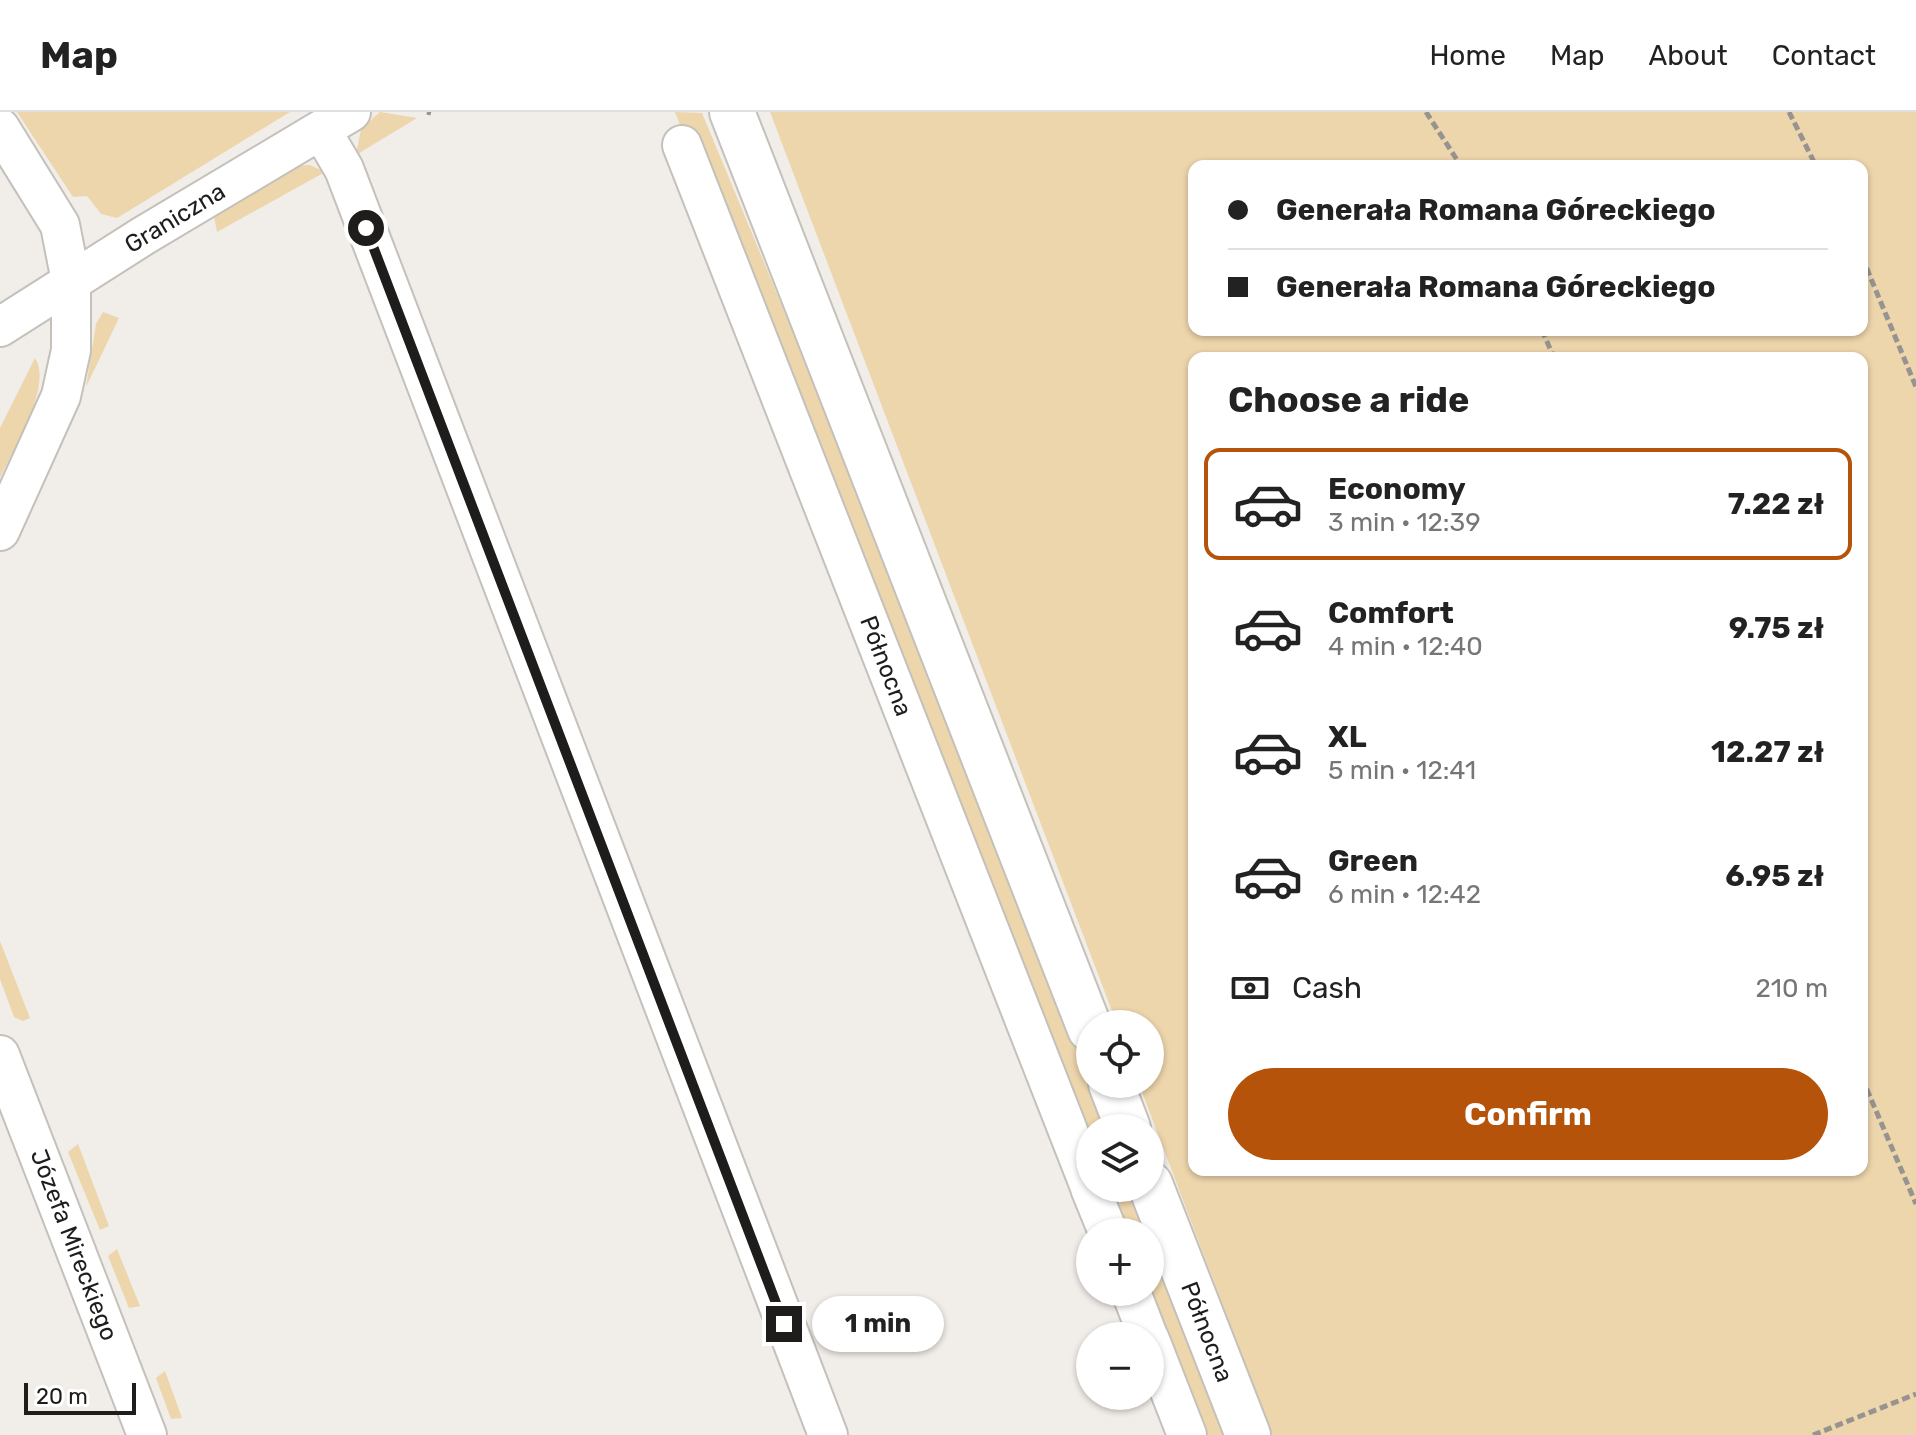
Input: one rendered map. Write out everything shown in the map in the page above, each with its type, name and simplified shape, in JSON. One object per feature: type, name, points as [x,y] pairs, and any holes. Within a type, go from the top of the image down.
[{"type":"main road","points":[[732,112],[1083,1010]]},
{"type":"main road","name":"Północna","points":[[1157,1202],[1248,1435]]},
{"type":"street","name":"Graniczna","points":[[0,327],[336,121]]},
{"type":"street","points":[[336,121],[344,169],[828,1435]]},
{"type":"street","points":[[0,128],[60,225],[71,281],[71,350],[61,396],[0,531]]},
{"type":"street","name":"Północna","points":[[682,145],[1076,1151]]},
{"type":"street","name":"Józefa Mireckiego","points":[[0,1055],[147,1435]]},
{"type":"street","points":[[1164,1376],[1187,1435]]},
{"type":"path","points":[[1426,112],[1457,160]]},
{"type":"path","points":[[1789,112],[1813,160]]},
{"type":"path","points":[[1868,271],[1916,387]]},
{"type":"path","points":[[1868,1092],[1916,1204]]},
{"type":"path","points":[[1813,1435],[1916,1394]]},
{"type":"shaded area","points":[[17,112],[290,112],[117,218],[101,214],[87,196],[73,197]]},
{"type":"shaded area","points":[[380,112],[417,118],[356,155],[361,129]]},
{"type":"shaded area","points":[[675,112],[702,113],[996,834],[1076,1040],[1076,1098],[1096,1098],[1104,1114],[1076,1114],[1076,1125]]},
{"type":"shaded area","points":[[770,112],[1916,112],[1916,1435],[1272,1435],[1164,1150],[1164,1114],[1150,1114],[1144,1098],[1164,1098],[1164,1010],[1112,1010]]},
{"type":"shaded area","points":[[310,165],[325,172],[217,232],[214,216],[293,166]]},
{"type":"shaded area","points":[[103,312],[119,318],[86,387],[96,324]]},
{"type":"shaded area","points":[[35,358],[39,384],[35,401],[0,478],[0,428]]},
{"type":"shaded area","points":[[0,941],[30,1018],[23,1021],[14,1017],[0,979]]},
{"type":"shaded area","points":[[78,1144],[109,1226],[100,1230],[68,1152]]},
{"type":"shaded area","points":[[1106,1202],[1138,1202],[1145,1218],[1113,1218]]},
{"type":"shaded area","points":[[117,1249],[140,1306],[129,1308],[108,1256]]},
{"type":"shaded area","points":[[1164,1270],[1227,1435],[1195,1435],[1164,1336],[1164,1322],[1159,1322],[1154,1306],[1164,1306]]},
{"type":"shaded area","points":[[165,1371],[182,1418],[171,1419],[156,1378]]},
{"type":"route","points":[[366,228],[784,1324]]}]
